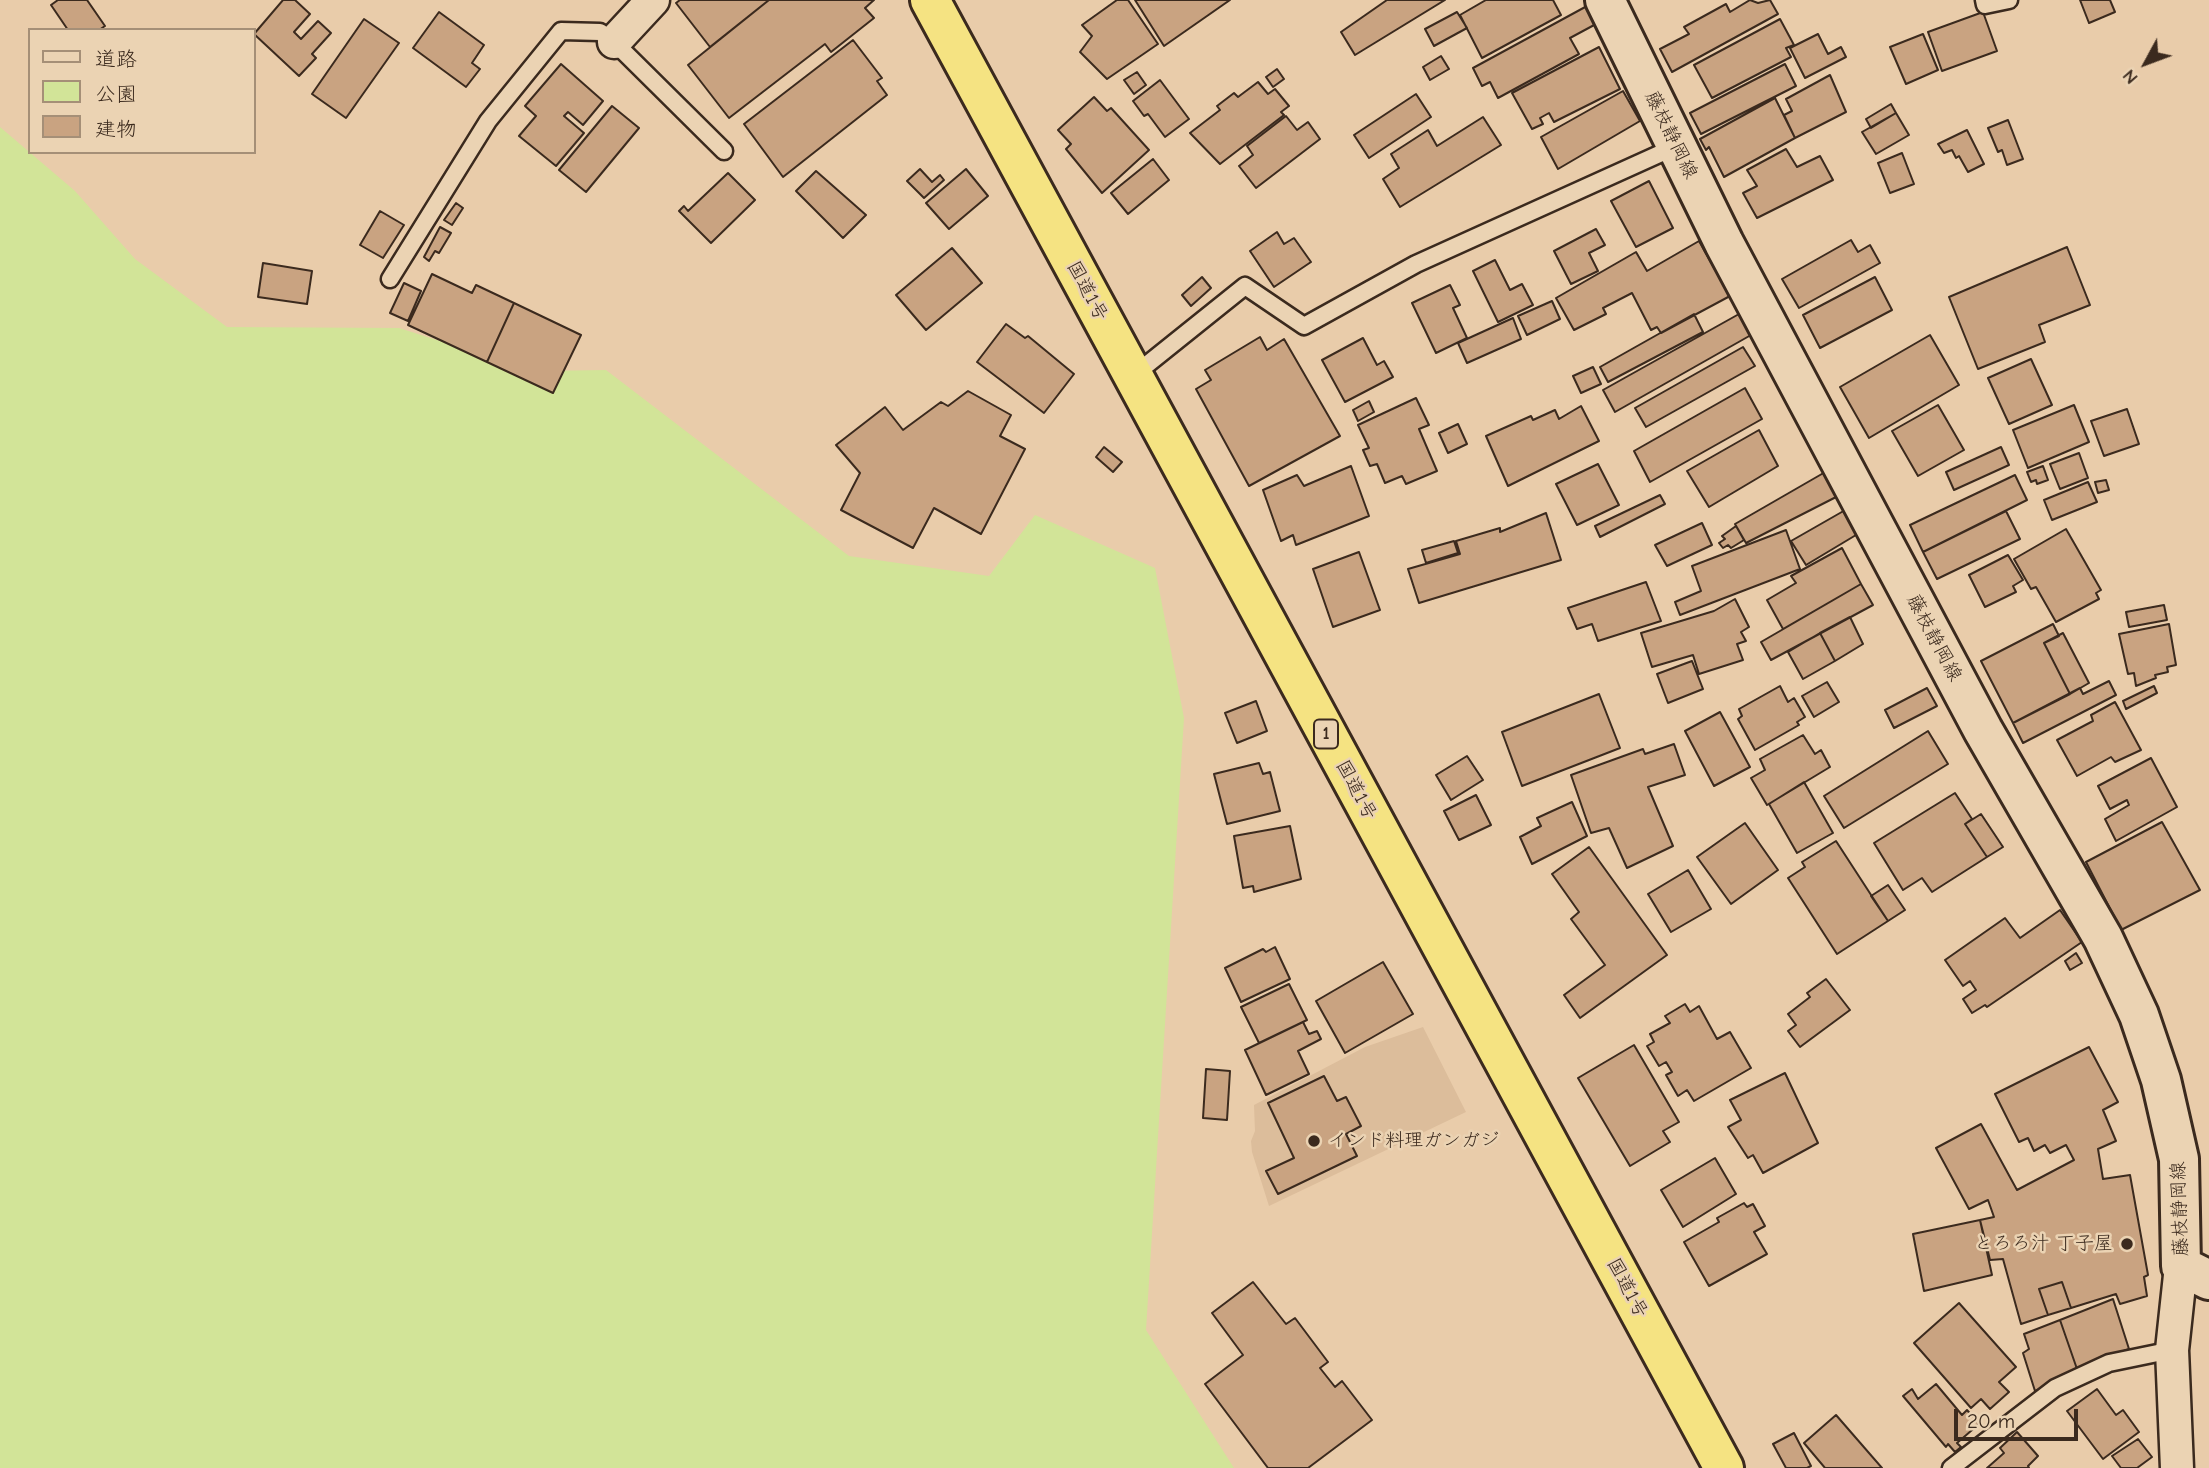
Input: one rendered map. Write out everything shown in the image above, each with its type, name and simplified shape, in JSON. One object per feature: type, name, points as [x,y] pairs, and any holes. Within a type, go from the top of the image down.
[{"type":"highway","name":"国道1号","points":[[930,0],[1724,1468]]},
{"type":"main road","name":"藤枝静岡線","points":[[1605,0],[1724,243],[1976,718],[2103,939],[2139,1015],[2161,1080],[2179,1159],[2195,1273]]},
{"type":"street","points":[[614,42],[653,0]]},
{"type":"street","points":[[2177,1468],[2172,1350],[2195,1273]]},
{"type":"lane","points":[[1984,0],[1985,5],[2009,0]]},
{"type":"lane","points":[[390,279],[488,121],[561,31],[600,32],[614,42],[724,151]]},
{"type":"lane","points":[[1132,376],[1245,286],[1304,326],[1416,264],[1677,146]]},
{"type":"lane","points":[[1951,1468],[2055,1388],[2109,1363],[2172,1350]]},
{"type":"shaded area","points":[[1423,1027],[1466,1112],[1269,1206],[1252,1152],[1251,1141],[1255,1131],[1254,1105],[1365,1047]]},
{"type":"green space","points":[[0,127],[28,151],[28,154],[32,154],[75,191],[135,259],[227,327],[399,328],[535,371],[606,370],[849,556],[989,576],[1035,515],[1155,568],[1184,718],[1146,1330],[1234,1468],[0,1468]]},
{"type":"building","points":[[58,0],[87,0],[105,26],[67,28],[51,5]]},
{"type":"building","points":[[283,0],[295,0],[310,14],[294,32],[301,39],[318,21],[331,33],[312,54],[316,58],[299,76],[256,36],[256,32]]},
{"type":"building","points":[[680,0],[769,0],[710,47],[676,3]]},
{"type":"building","points":[[769,0],[874,0],[865,8],[874,18],[831,52],[825,44],[729,118],[688,65]]},
{"type":"building","points":[[1117,0],[1128,0],[1158,44],[1107,79],[1080,52],[1092,36],[1082,25]]},
{"type":"building","points":[[1135,0],[1230,0],[1164,46]]},
{"type":"building","points":[[1387,0],[1445,0],[1355,55],[1341,32]]},
{"type":"building","points":[[1486,0],[1553,0],[1561,15],[1482,58],[1460,15]]},
{"type":"building","points":[[1750,0],[1758,3],[1770,0],[1778,14],[1672,72],[1660,49],[1689,34],[1684,27],[1726,4],[1730,12]]},
{"type":"building","points":[[2080,0],[2110,0],[2115,12],[2089,23]]},
{"type":"building","points":[[1587,6],[1596,24],[1570,38],[1579,54],[1498,98],[1490,82],[1482,86],[1473,68]]},
{"type":"building","points":[[439,12],[484,45],[472,63],[480,69],[466,87],[413,48]]},
{"type":"building","points":[[1457,12],[1467,28],[1434,46],[1425,29]]},
{"type":"building","points":[[1983,12],[1997,51],[1942,71],[1928,32]]},
{"type":"building","points":[[364,19],[399,43],[346,118],[312,94]]},
{"type":"building","points":[[1780,19],[1794,45],[1786,48],[1791,57],[1712,98],[1694,65]]},
{"type":"building","points":[[1818,34],[1828,54],[1841,47],[1846,57],[1805,78],[1790,48]]},
{"type":"building","points":[[1923,34],[1938,70],[1906,84],[1890,47]]},
{"type":"building","points":[[853,40],[882,78],[877,81],[887,95],[783,177],[744,124]]},
{"type":"building","points":[[1599,47],[1620,89],[1554,122],[1549,113],[1540,118],[1543,124],[1532,129],[1512,93]]},
{"type":"building","points":[[1441,56],[1449,69],[1430,80],[1423,67]]},
{"type":"building","points":[[561,64],[603,101],[583,125],[568,112],[564,116],[584,133],[556,166],[519,136],[536,116],[525,106]]},
{"type":"building","points":[[1785,64],[1796,86],[1701,134],[1690,113]]},
{"type":"building","points":[[1277,69],[1284,79],[1273,87],[1266,77]]},
{"type":"building","points":[[1137,72],[1146,85],[1134,94],[1124,80]]},
{"type":"building","points":[[1830,75],[1846,112],[1795,138],[1784,115],[1792,111],[1786,99]]},
{"type":"building","points":[[1160,80],[1189,119],[1165,137],[1148,114],[1144,116],[1133,101]]},
{"type":"building","points":[[1258,82],[1268,94],[1275,89],[1289,106],[1281,112],[1284,115],[1220,164],[1190,133],[1220,110],[1217,106],[1234,93],[1238,97]]},
{"type":"building","points":[[1623,91],[1640,121],[1558,169],[1541,137]]},
{"type":"building","points":[[1416,94],[1431,117],[1369,158],[1354,135]]},
{"type":"building","points":[[1094,97],[1107,111],[1111,108],[1149,150],[1102,193],[1066,149],[1071,144],[1058,130]]},
{"type":"building","points":[[1775,98],[1795,138],[1724,177],[1709,147],[1706,150],[1700,139]]},
{"type":"building","points":[[1891,104],[1896,113],[1871,128],[1866,119]]},
{"type":"building","points":[[612,106],[639,128],[586,192],[559,170]]},
{"type":"building","points":[[1896,113],[1909,135],[1876,154],[1862,132]]},
{"type":"building","points":[[1286,116],[1297,130],[1308,122],[1320,139],[1256,188],[1239,166],[1253,155],[1247,146]]},
{"type":"building","points":[[1483,117],[1501,145],[1400,207],[1383,179],[1399,168],[1391,154],[1428,130],[1437,146]]},
{"type":"building","points":[[2008,120],[2023,159],[2007,165],[2002,150],[1998,152],[1988,128]]},
{"type":"building","points":[[1967,130],[1984,164],[1968,172],[1959,156],[1956,158],[1952,150],[1944,153],[1938,144]]},
{"type":"building","points":[[1786,149],[1797,167],[1820,156],[1833,180],[1757,218],[1743,193],[1757,186],[1747,170]]},
{"type":"building","points":[[1902,153],[1914,184],[1890,193],[1878,163]]},
{"type":"building","points":[[1153,159],[1169,180],[1128,214],[1111,193]]},
{"type":"building","points":[[920,169],[932,182],[940,175],[944,180],[924,198],[907,181]]},
{"type":"building","points":[[966,169],[988,196],[949,229],[926,203]]},
{"type":"building","points":[[816,171],[866,215],[843,238],[796,191]]},
{"type":"building","points":[[728,173],[755,200],[711,243],[679,211],[684,206],[688,211]]},
{"type":"building","points":[[1649,181],[1673,228],[1636,247],[1611,201]]},
{"type":"building","points":[[456,203],[463,208],[452,225],[444,220]]},
{"type":"building","points":[[380,211],[404,225],[383,258],[360,245]]},
{"type":"building","points":[[440,227],[451,233],[439,253],[435,251],[429,261],[424,257]]},
{"type":"building","points":[[1596,229],[1605,245],[1589,253],[1598,271],[1571,284],[1554,251]]},
{"type":"building","points":[[1277,232],[1284,244],[1294,238],[1311,262],[1274,287],[1250,251]]},
{"type":"building","points":[[1851,240],[1858,252],[1870,245],[1880,263],[1799,308],[1782,279]]},
{"type":"building","points":[[1699,241],[1730,296],[1661,333],[1657,327],[1651,330],[1632,293],[1603,308],[1606,314],[1574,330],[1556,298],[1636,252],[1647,271]]},
{"type":"building","points":[[2067,247],[2090,305],[2039,325],[2045,342],[1978,369],[1949,297]]},
{"type":"building","points":[[952,248],[982,283],[926,330],[896,295]]},
{"type":"building","points":[[1495,260],[1510,290],[1522,284],[1533,305],[1498,322],[1473,271]]},
{"type":"building","points":[[263,263],[312,271],[307,304],[258,297]]},
{"type":"building","points":[[432,274],[472,293],[476,285],[514,303],[487,362],[408,325]]},
{"type":"building","points":[[1202,277],[1211,288],[1191,306],[1182,295]]},
{"type":"building","points":[[1875,277],[1892,310],[1820,348],[1803,315]]},
{"type":"building","points":[[404,283],[421,291],[408,321],[390,313]]},
{"type":"building","points":[[1450,285],[1460,305],[1453,308],[1467,338],[1436,353],[1412,303]]},
{"type":"building","points":[[1552,301],[1560,319],[1527,335],[1518,316]]},
{"type":"building","points":[[514,303],[581,335],[553,393],[487,362]]},
{"type":"building","points":[[1694,314],[1703,332],[1608,382],[1600,367]]},
{"type":"building","points":[[1739,314],[1751,335],[1615,412],[1603,390]]},
{"type":"building","points":[[1513,318],[1521,339],[1467,363],[1458,343]]},
{"type":"building","points":[[1006,324],[1025,338],[1028,336],[1074,374],[1044,413],[977,362]]},
{"type":"building","points":[[1930,335],[1959,385],[1869,438],[1840,387]]},
{"type":"building","points":[[1260,337],[1267,350],[1284,339],[1340,436],[1249,486],[1196,389],[1211,380],[1205,370]]},
{"type":"building","points":[[1363,338],[1377,365],[1384,361],[1393,377],[1345,402],[1322,360]]},
{"type":"building","points":[[1743,347],[1755,366],[1646,427],[1635,408]]},
{"type":"building","points":[[2031,359],[2052,405],[2009,424],[1988,378]]},
{"type":"building","points":[[1593,367],[1601,384],[1581,393],[1573,376]]},
{"type":"building","points":[[1745,388],[1762,419],[1650,482],[1634,451]]},
{"type":"building","points":[[968,391],[1011,415],[1000,436],[1025,449],[981,534],[934,508],[913,548],[841,510],[860,473],[836,445],[885,407],[903,430],[941,402],[948,406]]},
{"type":"building","points":[[1416,398],[1429,425],[1419,429],[1437,471],[1406,484],[1402,476],[1385,483],[1377,464],[1370,466],[1363,450],[1369,448],[1358,425]]},
{"type":"building","points":[[1369,401],[1374,412],[1358,421],[1353,410]]},
{"type":"building","points":[[1938,405],[1964,450],[1918,476],[1892,431]]},
{"type":"building","points":[[2074,405],[2089,442],[2028,468],[2013,430]]},
{"type":"building","points":[[1581,406],[1599,441],[1508,486],[1486,436],[1531,416],[1533,420],[1555,410],[1559,419]]},
{"type":"building","points":[[2127,409],[2139,444],[2104,456],[2091,421]]},
{"type":"building","points":[[1458,424],[1467,444],[1448,453],[1439,433]]},
{"type":"building","points":[[1759,430],[1778,466],[1709,507],[1687,471]]},
{"type":"building","points":[[1104,447],[1122,462],[1113,472],[1096,457]]},
{"type":"building","points":[[2001,447],[2009,465],[1954,490],[1946,472]]},
{"type":"building","points":[[2079,453],[2088,478],[2060,489],[2050,464]]},
{"type":"building","points":[[1598,464],[1619,505],[1577,525],[1556,484]]},
{"type":"building","points":[[1351,466],[1369,516],[1296,545],[1293,535],[1281,541],[1263,490],[1297,475],[1304,486]]},
{"type":"building","points":[[2043,466],[2048,480],[2037,484],[2036,480],[2031,482],[2027,472]]},
{"type":"building","points":[[1827,471],[1840,495],[1746,543],[1735,524]]},
{"type":"building","points":[[2015,475],[2027,500],[1923,552],[1910,525]]},
{"type":"building","points":[[2106,480],[2109,490],[2098,493],[2095,482]]},
{"type":"building","points":[[2088,482],[2097,502],[2052,520],[2044,500]]},
{"type":"building","points":[[1660,495],[1665,504],[1600,537],[1595,526]]},
{"type":"building","points":[[1847,509],[1861,532],[1806,565],[1791,541]]},
{"type":"building","points":[[2006,511],[2020,539],[1937,579],[1923,552]]},
{"type":"building","points":[[1546,513],[1561,560],[1419,603],[1408,569],[1460,554],[1456,541],[1500,528],[1500,532]]},
{"type":"building","points":[[1702,523],[1712,545],[1667,566],[1655,545]]},
{"type":"building","points":[[1736,526],[1744,540],[1731,548],[1728,545],[1723,548],[1719,543],[1725,539],[1722,536]]},
{"type":"building","points":[[2066,529],[2101,590],[2096,593],[2099,599],[2056,622],[2036,587],[2031,589],[2014,559]]},
{"type":"building","points":[[1786,530],[1800,569],[1680,615],[1675,602],[1701,591],[1692,566]]},
{"type":"building","points":[[1454,541],[1458,553],[1426,563],[1422,550]]},
{"type":"building","points":[[1842,548],[1861,584],[1783,629],[1767,600],[1796,583],[1791,576]]},
{"type":"building","points":[[1359,552],[1380,610],[1333,627],[1313,569]]},
{"type":"building","points":[[2008,555],[2023,580],[2013,586],[2016,592],[1985,607],[1969,575]]},
{"type":"building","points":[[1646,582],[1661,621],[1598,641],[1592,624],[1577,629],[1568,608]]},
{"type":"building","points":[[1861,584],[1873,605],[1771,660],[1761,642]]},
{"type":"building","points":[[1735,599],[1749,627],[1741,632],[1746,641],[1737,644],[1743,660],[1699,674],[1693,655],[1652,667],[1641,633],[1714,611]]},
{"type":"building","points":[[2164,605],[2167,620],[2129,627],[2126,612]]},
{"type":"building","points":[[1850,617],[1863,644],[1835,661],[1820,633]]},
{"type":"building","points":[[2053,624],[2059,636],[2044,643],[2070,694],[2013,723],[1981,661]]},
{"type":"building","points":[[2169,624],[2176,665],[2167,667],[2168,672],[2155,675],[2156,678],[2136,686],[2134,673],[2128,674],[2119,634]]},
{"type":"building","points":[[1820,633],[1835,661],[1803,679],[1788,652]]},
{"type":"building","points":[[2063,633],[2089,683],[2070,694],[2044,643]]},
{"type":"building","points":[[1692,661],[1703,689],[1668,703],[1657,674]]},
{"type":"building","points":[[2109,681],[2116,695],[2023,743],[2013,723],[2080,688],[2083,694]]},
{"type":"building","points":[[1827,682],[1839,702],[1814,717],[1802,696]]},
{"type":"building","points":[[1780,686],[1788,702],[1794,698],[1805,717],[1797,722],[1799,725],[1755,750],[1738,719],[1742,716],[1739,709]]},
{"type":"building","points":[[2154,686],[2157,693],[2126,709],[2123,701]]},
{"type":"building","points":[[1927,688],[1937,706],[1894,728],[1885,710]]},
{"type":"building","points":[[1599,694],[1620,748],[1522,786],[1502,732]]},
{"type":"building","points":[[1256,701],[1267,731],[1237,743],[1225,713]]},
{"type":"building","points":[[2115,702],[2141,750],[2115,762],[2111,757],[2077,776],[2057,740],[2093,721],[2091,715]]},
{"type":"building","points":[[1720,712],[1750,767],[1714,786],[1685,731]]},
{"type":"building","points":[[1928,731],[1948,764],[1844,828],[1824,796]]},
{"type":"building","points":[[1803,735],[1815,754],[1821,750],[1830,767],[1767,805],[1751,778],[1765,770],[1760,759]]},
{"type":"building","points":[[1674,744],[1685,775],[1648,787],[1673,846],[1627,868],[1609,828],[1591,833],[1571,775],[1643,749],[1645,754]]},
{"type":"building","points":[[1467,756],[1483,780],[1451,800],[1436,775]]},
{"type":"building","points":[[2151,758],[2177,807],[2116,841],[2105,819],[2129,805],[2127,800],[2110,809],[2098,786]]},
{"type":"building","points":[[1259,763],[1263,774],[1270,772],[1280,811],[1227,824],[1214,774]]},
{"type":"building","points":[[1804,782],[1833,833],[1797,853],[1769,804]]},
{"type":"building","points":[[1955,793],[1972,819],[1965,824],[1987,857],[1932,892],[1922,878],[1903,890],[1874,843]]},
{"type":"building","points":[[1476,795],[1491,825],[1459,840],[1444,811]]},
{"type":"building","points":[[1572,802],[1587,836],[1532,864],[1520,837],[1541,826],[1537,818]]},
{"type":"building","points":[[1981,814],[2003,847],[1987,857],[1965,824]]},
{"type":"building","points":[[2162,822],[2200,890],[2121,930],[2086,862]]},
{"type":"building","points":[[1745,823],[1778,870],[1731,904],[1697,857]]},
{"type":"building","points":[[1290,826],[1301,879],[1254,892],[1253,886],[1243,888],[1234,836]]},
{"type":"building","points":[[1836,841],[1888,921],[1837,954],[1788,878],[1805,867],[1802,862]]},
{"type":"building","points":[[1589,847],[1667,955],[1580,1018],[1564,995],[1605,965],[1571,919],[1579,912],[1552,874]]},
{"type":"building","points":[[1688,870],[1711,909],[1671,932],[1648,894]]},
{"type":"building","points":[[1888,885],[1905,910],[1888,921],[1871,896]]},
{"type":"building","points":[[2060,910],[2082,942],[1987,1007],[1985,1005],[1972,1013],[1963,999],[1976,990],[1970,981],[1963,986],[1945,960],[2005,918],[2020,938]]},
{"type":"building","points":[[1275,947],[1290,979],[1241,1002],[1225,968],[1263,949],[1266,952]]},
{"type":"building","points":[[2076,953],[2082,963],[2070,970],[2065,961]]},
{"type":"building","points":[[1383,962],[1413,1014],[1345,1053],[1316,1001]]},
{"type":"building","points":[[1826,979],[1850,1010],[1800,1047],[1788,1031],[1796,1025],[1788,1014],[1810,997],[1807,993]]},
{"type":"building","points":[[1289,984],[1307,1020],[1259,1043],[1241,1007]]},
{"type":"building","points":[[1685,1004],[1690,1012],[1699,1006],[1717,1039],[1730,1032],[1751,1068],[1694,1101],[1687,1090],[1678,1096],[1666,1075],[1672,1072],[1666,1062],[1659,1066],[1647,1046],[1654,1042],[1650,1034],[1670,1023],[1665,1016]]},
{"type":"building","points":[[1303,1022],[1309,1034],[1317,1031],[1321,1039],[1298,1051],[1309,1074],[1266,1095],[1245,1050]]},
{"type":"building","points":[[1634,1045],[1679,1122],[1663,1131],[1670,1142],[1630,1166],[1578,1078]]},
{"type":"building","points":[[2089,1047],[2118,1102],[2103,1110],[2116,1141],[2098,1149],[2103,1179],[2130,1175],[2148,1275],[2144,1277],[2147,1296],[2120,1304],[2116,1294],[2071,1308],[2062,1282],[2039,1289],[2048,1315],[2021,1324],[2003,1259],[1990,1260],[1980,1220],[1994,1217],[1988,1200],[1969,1209],[1936,1148],[1981,1124],[2017,1190],[2074,1160],[2066,1145],[2050,1153],[2045,1145],[2034,1151],[2028,1138],[2019,1142],[1995,1094]]},
{"type":"building","points":[[1206,1069],[1230,1071],[1227,1120],[1203,1118]]},
{"type":"building","points":[[1785,1073],[1818,1143],[1763,1173],[1753,1155],[1748,1158],[1728,1127],[1741,1120],[1730,1100]]},
{"type":"building","points":[[1324,1076],[1337,1101],[1346,1097],[1361,1126],[1346,1134],[1357,1156],[1278,1194],[1266,1171],[1294,1158],[1268,1103]]},
{"type":"building","points":[[1715,1158],[1736,1194],[1683,1227],[1661,1190]]},
{"type":"building","points":[[1744,1203],[1747,1207],[1753,1204],[1765,1226],[1754,1232],[1767,1254],[1709,1286],[1684,1242],[1719,1222],[1717,1218]]},
{"type":"building","points":[[1980,1220],[1992,1275],[1924,1291],[1913,1234]]},
{"type":"building","points":[[1253,1282],[1286,1324],[1295,1318],[1328,1362],[1320,1368],[1335,1387],[1342,1381],[1372,1420],[1308,1468],[1268,1468],[1205,1384],[1243,1355],[1212,1313]]},
{"type":"building","points":[[2062,1282],[2071,1308],[2048,1315],[2039,1289]]},
{"type":"building","points":[[2113,1299],[2129,1349],[2077,1369],[2060,1320]]},
{"type":"building","points":[[1959,1303],[2016,1367],[1999,1382],[2009,1392],[1990,1409],[1981,1399],[1971,1408],[1914,1343]]},
{"type":"building","points":[[2060,1320],[2077,1369],[2054,1384],[2035,1391],[2023,1353],[2029,1349],[2024,1334]]},
{"type":"building","points":[[1936,1384],[1962,1415],[1967,1410],[1979,1424],[1957,1443],[1961,1447],[1955,1452],[1948,1444],[1946,1447],[1903,1396],[1912,1389],[1918,1399]]},
{"type":"building","points":[[2097,1389],[2116,1415],[2123,1410],[2139,1432],[2103,1459],[2067,1411]]},
{"type":"building","points":[[1836,1415],[1882,1468],[1825,1468],[1804,1443]]},
{"type":"building","points":[[2017,1432],[2038,1456],[2029,1468],[1987,1468],[2004,1453],[2000,1448]]},
{"type":"building","points":[[1794,1433],[1811,1466],[1807,1468],[1786,1468],[1773,1444]]},
{"type":"building","points":[[2138,1439],[2152,1457],[2137,1468],[2121,1468],[2112,1456]]},
{"type":"place","name":"インド料理ガンガジ","points":[[1314,1141]]},
{"type":"place","name":"とろろ汁 丁子屋","points":[[2127,1244]]}]
